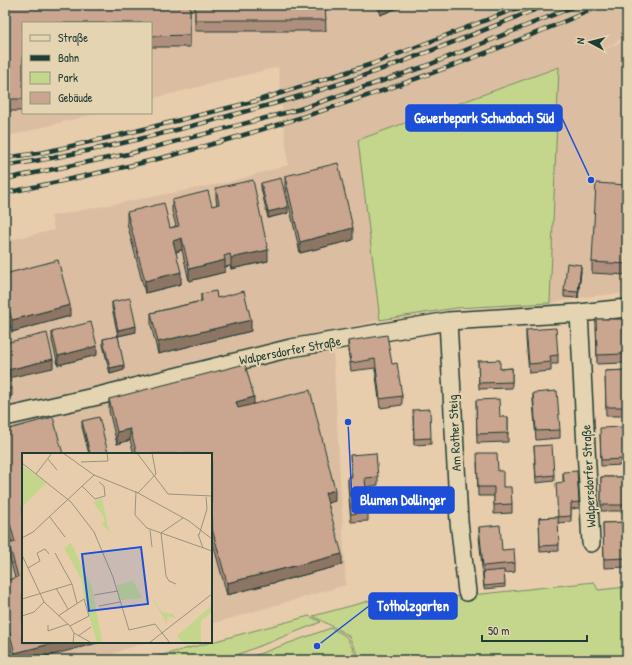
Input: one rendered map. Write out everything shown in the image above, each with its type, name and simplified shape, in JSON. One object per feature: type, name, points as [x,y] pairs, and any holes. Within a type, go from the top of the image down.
[{"type":"street","name":"Walpersdorfer Straße","points":[[5,417],[98,396],[290,348],[448,321],[579,313],[627,308]]},
{"type":"street","name":"Walpersdorfer Straße","points":[[579,313],[591,543]]},
{"type":"street","name":"Am Rother Steig","points":[[448,321],[459,521],[467,592]]},
{"type":"shaded area","points":[[5,5],[627,5],[627,35],[603,50],[627,40],[627,293],[585,297],[550,303],[558,67],[358,140],[380,320],[150,373],[153,389],[333,348],[346,585],[212,624],[212,453],[22,453],[22,643],[146,643],[125,649],[100,660],[5,660],[5,241],[54,230],[51,216],[229,182],[288,165],[278,67],[152,99],[152,22],[22,22],[22,114],[94,114],[5,137]]},
{"type":"green space","points":[[559,67],[550,303],[456,308],[380,320],[358,140]]},
{"type":"green space","points":[[594,582],[598,590],[627,587],[627,660],[242,660],[331,628],[346,636],[356,655],[358,655],[348,635],[313,616],[369,601],[463,596]]},
{"type":"green space","points":[[309,616],[321,622],[224,660],[144,660]]},
{"type":"building","points":[[5,5],[190,5],[190,35],[152,36],[152,22],[22,22],[22,99],[5,99]]},
{"type":"building","points":[[195,5],[325,5],[326,20],[195,20]]},
{"type":"building","points":[[338,163],[353,228],[300,242],[285,176]]},
{"type":"building","points":[[281,178],[288,207],[268,212],[261,183]]},
{"type":"building","points":[[253,180],[268,250],[231,258],[230,254],[224,256],[225,260],[189,269],[182,238],[173,241],[181,272],[145,281],[127,212],[164,203],[170,228],[179,226],[172,200],[208,191],[212,206],[219,204],[216,188]]},
{"type":"building","points":[[596,183],[627,185],[627,264],[592,262]]},
{"type":"building","points":[[58,260],[70,305],[12,320],[5,295],[5,274]]},
{"type":"building","points":[[567,263],[581,265],[578,292],[564,291]]},
{"type":"building","points":[[216,291],[217,298],[244,291],[251,320],[158,342],[151,313],[202,301],[201,294]]},
{"type":"building","points":[[130,298],[136,326],[118,330],[112,302]]},
{"type":"building","points":[[596,319],[623,319],[624,354],[597,355]]},
{"type":"building","points":[[91,322],[97,346],[58,356],[52,332]]},
{"type":"building","points":[[556,328],[558,355],[550,356],[551,362],[529,364],[526,330]]},
{"type":"building","points":[[47,333],[53,359],[8,370],[12,388],[5,389],[5,343]]},
{"type":"building","points":[[387,335],[392,364],[397,363],[402,396],[380,399],[375,359],[351,363],[348,341]]},
{"type":"building","points":[[118,336],[124,365],[110,368],[103,339]]},
{"type":"building","points":[[500,360],[500,369],[512,368],[512,382],[479,383],[478,361]]},
{"type":"building","points":[[245,364],[254,397],[236,402],[238,408],[310,390],[335,490],[325,493],[342,554],[227,583],[212,529],[212,453],[137,453],[130,429],[117,432],[109,399]]},
{"type":"building","points":[[627,370],[627,407],[606,407],[605,371]]},
{"type":"building","points":[[557,391],[560,430],[536,431],[533,393]]},
{"type":"building","points":[[499,399],[500,417],[508,417],[508,433],[477,434],[476,400]]},
{"type":"building","points":[[430,409],[431,438],[414,439],[413,410]]},
{"type":"building","points":[[53,417],[63,453],[22,453],[22,643],[54,643],[15,653],[5,616],[5,581],[18,577],[9,544],[15,542],[5,505],[5,430]]},
{"type":"building","points":[[99,417],[108,453],[90,453],[82,421]]},
{"type":"building","points":[[622,427],[624,459],[601,460],[600,428]]},
{"type":"building","points":[[552,445],[554,475],[536,477],[534,446]]},
{"type":"building","points":[[376,453],[378,477],[365,478],[368,512],[351,514],[348,477],[352,477],[350,455]]},
{"type":"building","points":[[477,453],[497,453],[498,471],[503,471],[503,487],[511,487],[512,504],[494,505],[494,487],[478,487]]},
{"type":"building","points":[[577,471],[579,502],[571,503],[571,516],[558,517],[556,483],[564,482],[563,472]]},
{"type":"building","points":[[601,477],[624,477],[624,505],[601,505]]},
{"type":"building","points":[[558,517],[559,545],[540,546],[539,518]]},
{"type":"building","points":[[627,522],[627,558],[604,559],[603,523]]},
{"type":"building","points":[[500,525],[502,550],[514,549],[515,563],[483,566],[479,527]]},
{"type":"building","points":[[504,570],[505,584],[484,586],[483,572]]},
{"type":"railway","points":[[5,158],[45,152],[120,135],[256,101],[372,64],[525,5]]},
{"type":"railway","points":[[5,166],[119,144],[295,98],[405,61],[547,5]]},
{"type":"railway","points":[[5,179],[128,154],[300,109],[426,66],[578,5]]},
{"type":"railway","points":[[5,193],[91,175],[232,139],[340,105],[446,68],[603,5]]},
{"type":"place","name":"Gewerbepark Schwabach Süd","points":[[591,180]]},
{"type":"place","name":"Blumen Dollinger","points":[[348,422]]},
{"type":"place","name":"Totholzgarten","points":[[317,646]]}]
